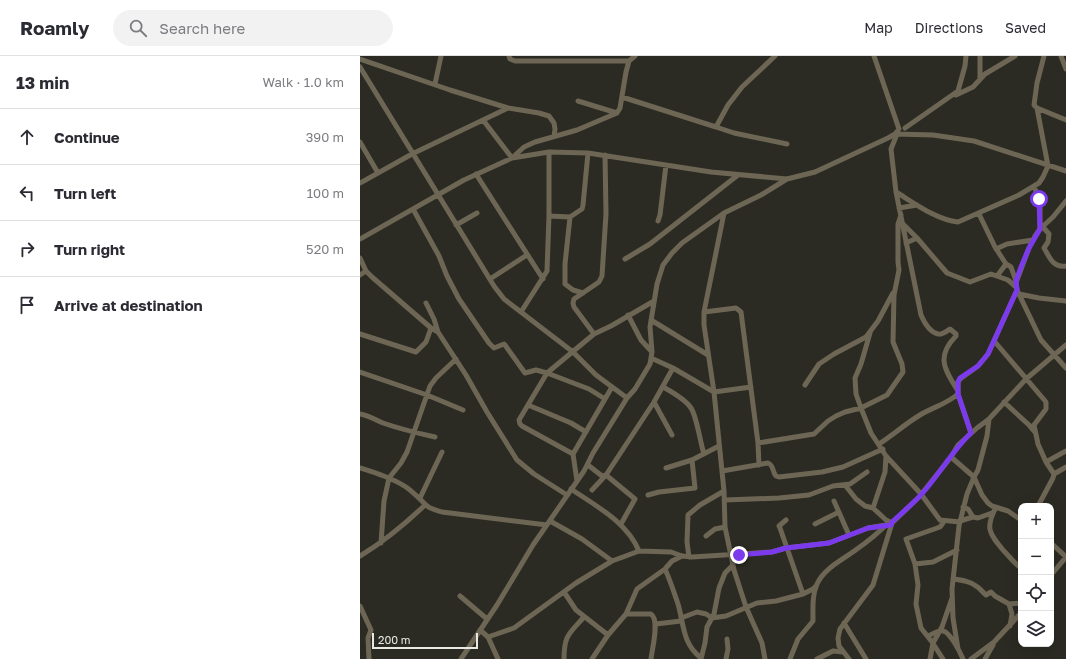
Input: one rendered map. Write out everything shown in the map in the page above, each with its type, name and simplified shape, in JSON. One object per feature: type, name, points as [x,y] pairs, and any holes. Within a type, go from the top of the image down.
[{"type":"street","points":[[435,84],[441,56]]},
{"type":"street","points":[[509,56],[510,60],[515,61],[562,59],[629,60],[635,56]]},
{"type":"street","points":[[716,128],[728,105],[742,87],[775,56]]},
{"type":"street","points":[[874,56],[899,129],[891,149],[896,192],[921,315],[924,322],[931,330],[939,334],[950,329],[956,334],[956,336],[949,343],[944,357],[946,371],[958,392]]},
{"type":"street","points":[[905,128],[953,95],[960,88],[966,56]]},
{"type":"street","points":[[980,56],[980,79]]},
{"type":"street","points":[[953,95],[973,87],[992,69],[1015,56]]},
{"type":"street","points":[[896,192],[917,205],[949,221],[958,222],[979,214],[1034,186],[1043,177],[1048,166],[1037,108],[1034,105],[1037,83],[1044,56]]},
{"type":"street","points":[[1061,56],[1066,69]]},
{"type":"street","points":[[360,59],[508,108],[549,116],[554,123],[554,136]]},
{"type":"street","points":[[512,158],[524,147],[554,136],[578,130],[617,113],[620,108],[629,60]]},
{"type":"street","points":[[360,67],[438,196],[504,299],[573,352],[596,375],[627,398]]},
{"type":"street","points":[[622,97],[716,128],[787,144]]},
{"type":"street","points":[[578,101],[617,113]]},
{"type":"street","points":[[360,183],[412,154],[508,108]]},
{"type":"street","points":[[1037,108],[1066,120]]},
{"type":"street","points":[[483,120],[512,158]]},
{"type":"street","points":[[897,122],[917,135]]},
{"type":"street","points":[[461,659],[497,605],[533,545],[588,465],[594,452],[627,398],[647,369],[652,355],[650,327],[657,284],[664,265],[672,253],[682,243],[724,213],[761,195],[787,179],[815,172],[896,134],[954,137],[974,141],[1066,171]]},
{"type":"street","points":[[360,142],[378,173]]},
{"type":"street","points":[[521,312],[547,271],[549,152]]},
{"type":"street","points":[[360,239],[476,174],[512,158],[549,152],[588,153],[738,175],[787,179]]},
{"type":"street","points":[[549,216],[570,217],[582,209],[588,153]]},
{"type":"street","points":[[594,334],[572,303],[599,282],[602,276],[606,214],[604,187],[605,155]]},
{"type":"street","points":[[658,221],[666,165]]},
{"type":"street","points":[[476,174],[543,279]]},
{"type":"street","points":[[625,259],[650,244],[738,175]]},
{"type":"street","points":[[1034,186],[1040,203],[1041,228]]},
{"type":"street","points":[[1016,281],[1033,240],[1041,228],[1053,217],[1066,201]]},
{"type":"street","points":[[899,208],[917,205]]},
{"type":"street","points":[[413,209],[439,256],[453,287],[489,343],[494,348],[504,344],[506,345],[525,373],[536,370],[547,373],[589,389],[605,399]]},
{"type":"street","points":[[456,225],[477,213]]},
{"type":"street","points":[[724,213],[704,312],[704,325],[714,392],[725,500],[725,526],[731,554],[746,607],[762,643],[765,659]]},
{"type":"street","points":[[971,433],[957,386],[960,378],[978,366],[988,354],[1017,290],[1016,281],[1011,267],[1006,264],[996,249],[979,214]]},
{"type":"street","points":[[758,443],[814,434],[836,416],[861,408],[887,394],[903,372],[902,364],[893,342],[893,302],[899,270],[898,224],[901,215]]},
{"type":"street","points":[[570,217],[565,264],[566,284],[573,290],[583,293]]},
{"type":"street","points":[[902,224],[917,238],[949,274],[970,282],[986,274],[991,274],[1008,280],[1017,290],[1041,340],[1066,368]]},
{"type":"street","points":[[1041,228],[1049,234],[1048,242],[1044,248],[1055,265],[1060,267],[1066,266]]},
{"type":"street","points":[[906,243],[917,238]]},
{"type":"street","points":[[996,249],[1007,244],[1033,240]]},
{"type":"street","points":[[490,279],[527,255]]},
{"type":"street","points":[[360,258],[366,271],[431,328],[438,332]]},
{"type":"street","points":[[997,276],[1006,264]]},
{"type":"street","points":[[360,276],[366,271]]},
{"type":"street","points":[[805,385],[819,364],[834,354],[859,342],[870,333],[895,288]]},
{"type":"street","points":[[1017,290],[1039,298],[1066,301]]},
{"type":"street","points":[[573,454],[520,424],[519,420],[547,373],[594,334],[654,301]]},
{"type":"street","points":[[426,303],[438,332],[456,359],[505,443],[517,460],[534,474],[567,495]]},
{"type":"street","points":[[704,312],[736,308],[741,312],[758,443],[759,465]]},
{"type":"street","points":[[628,315],[652,355],[673,368],[714,392],[751,387]]},
{"type":"street","points":[[651,320],[708,355]]},
{"type":"street","points":[[360,334],[416,352],[426,342],[431,328]]},
{"type":"street","points":[[870,333],[861,364],[855,378],[856,394],[871,433],[883,449],[886,456],[921,494],[940,520],[960,522],[973,517],[978,518],[992,513]]},
{"type":"street","points":[[994,342],[1047,405],[1046,409],[1034,425],[1038,444],[1046,462],[1054,474],[1054,478],[1040,503]]},
{"type":"street","points":[[656,624],[681,620],[697,612],[706,614],[712,618],[726,616],[757,603],[776,601],[803,594],[813,589],[827,572],[877,534],[921,494],[951,457],[958,445],[989,419],[1026,379],[1066,345]]},
{"type":"street","points":[[381,543],[384,501],[390,478],[402,463],[430,386],[436,378],[456,359]]},
{"type":"street","points":[[592,490],[605,476],[654,402],[673,368]]},
{"type":"street","points":[[360,372],[427,395],[463,410]]},
{"type":"street","points":[[577,481],[573,454],[612,387]]},
{"type":"street","points":[[663,387],[679,397],[690,407],[694,415],[704,454]]},
{"type":"street","points":[[879,444],[922,414],[947,402],[958,392]]},
{"type":"street","points":[[654,402],[672,435]]},
{"type":"street","points":[[1004,402],[1036,433]]},
{"type":"street","points":[[528,405],[571,423],[586,432]]},
{"type":"street","points":[[360,414],[414,433],[435,437]]},
{"type":"street","points":[[958,649],[953,618],[952,597],[960,522],[963,507],[978,470],[987,436],[989,419]]},
{"type":"street","points":[[666,468],[692,460],[719,446]]},
{"type":"street","points":[[722,470],[768,463],[771,464],[774,474],[779,477],[822,472],[843,467],[883,449]]},
{"type":"street","points":[[1046,462],[1066,451]]},
{"type":"street","points":[[420,498],[442,452]]},
{"type":"street","points":[[873,508],[877,491],[885,472],[886,456]]},
{"type":"street","points":[[951,457],[974,477],[984,499],[992,506],[1008,510],[1018,518]]},
{"type":"street","points":[[648,495],[659,492],[695,488],[692,460]]},
{"type":"street","points":[[588,465],[635,499],[621,524]]},
{"type":"street","points":[[1054,474],[1066,467]]},
{"type":"street","points":[[360,468],[390,478],[420,498],[431,508],[442,512],[549,523],[582,539],[612,561]]},
{"type":"street","points":[[725,500],[779,498],[809,495],[833,486],[850,484],[867,472]]},
{"type":"street","points":[[845,485],[856,499],[865,506],[873,508],[889,524]]},
{"type":"street","points":[[572,489],[621,524],[633,539],[639,551]]},
{"type":"street","points":[[689,557],[687,542],[688,515],[700,505],[724,491]]},
{"type":"street","points":[[834,501],[849,535]]},
{"type":"street","points":[[360,556],[381,543],[403,526],[425,504]]},
{"type":"street","points":[[963,507],[968,509],[973,517]]},
{"type":"street","points":[[996,507],[992,513],[990,533],[1012,561],[1018,566]]},
{"type":"street","points":[[815,524],[839,512]]},
{"type":"street","points":[[786,520],[779,526],[803,594]]},
{"type":"street","points":[[943,521],[940,527],[906,539],[915,564],[918,585],[916,604],[922,628],[943,659]]},
{"type":"street","points":[[488,637],[514,628],[576,583],[612,561],[639,551],[671,552],[689,557],[712,557],[731,554],[739,555],[772,552],[786,548],[829,543],[868,528],[889,524]]},
{"type":"street","points":[[849,659],[839,646],[838,638],[840,629],[866,597],[873,585],[889,524]]},
{"type":"street","points":[[706,536],[715,529],[725,526]]},
{"type":"street","points":[[1054,546],[1066,557],[1054,572]]},
{"type":"street","points":[[915,564],[933,562],[957,550]]},
{"type":"street","points":[[592,659],[608,635],[626,614],[637,590],[665,569],[672,561],[682,556]]},
{"type":"street","points":[[701,658],[707,627],[714,614],[719,588],[725,573],[734,565]]},
{"type":"street","points":[[665,569],[679,606],[681,620],[687,640],[692,649],[701,658]]},
{"type":"street","points":[[954,578],[969,582],[986,595],[991,592],[1009,604],[1018,603]]},
{"type":"street","points":[[790,659],[798,639],[813,621],[812,606],[816,586]]},
{"type":"street","points":[[564,592],[576,610],[608,635]]},
{"type":"street","points":[[460,596],[487,619]]},
{"type":"street","points":[[930,659],[933,644],[948,613],[949,604],[952,597]]},
{"type":"street","points":[[1009,604],[1012,614],[1010,626]]},
{"type":"street","points":[[360,606],[371,630],[368,638],[369,659]]},
{"type":"street","points":[[626,614],[651,614],[654,617],[656,624],[651,659]]},
{"type":"street","points":[[564,659],[564,644],[567,637],[584,617]]},
{"type":"street","points":[[971,659],[994,642],[1018,617]]},
{"type":"street","points":[[844,623],[866,659]]},
{"type":"street","points":[[480,630],[488,637],[498,659]]},
{"type":"street","points":[[928,636],[944,631],[948,634],[963,659]]},
{"type":"street","points":[[726,659],[728,649],[727,639]]},
{"type":"street","points":[[985,659],[994,642]]},
{"type":"street","points":[[817,659],[832,651],[843,652]]},
{"type":"route","points":[[739,555],[772,552],[786,548],[829,543],[868,528],[891,525],[892,522],[919,497],[951,457],[958,445],[971,433],[958,394],[958,382],[960,378],[978,366],[988,354],[994,342],[1017,290],[1016,281],[1021,267],[1029,248],[1040,229],[1039,199]]}]
